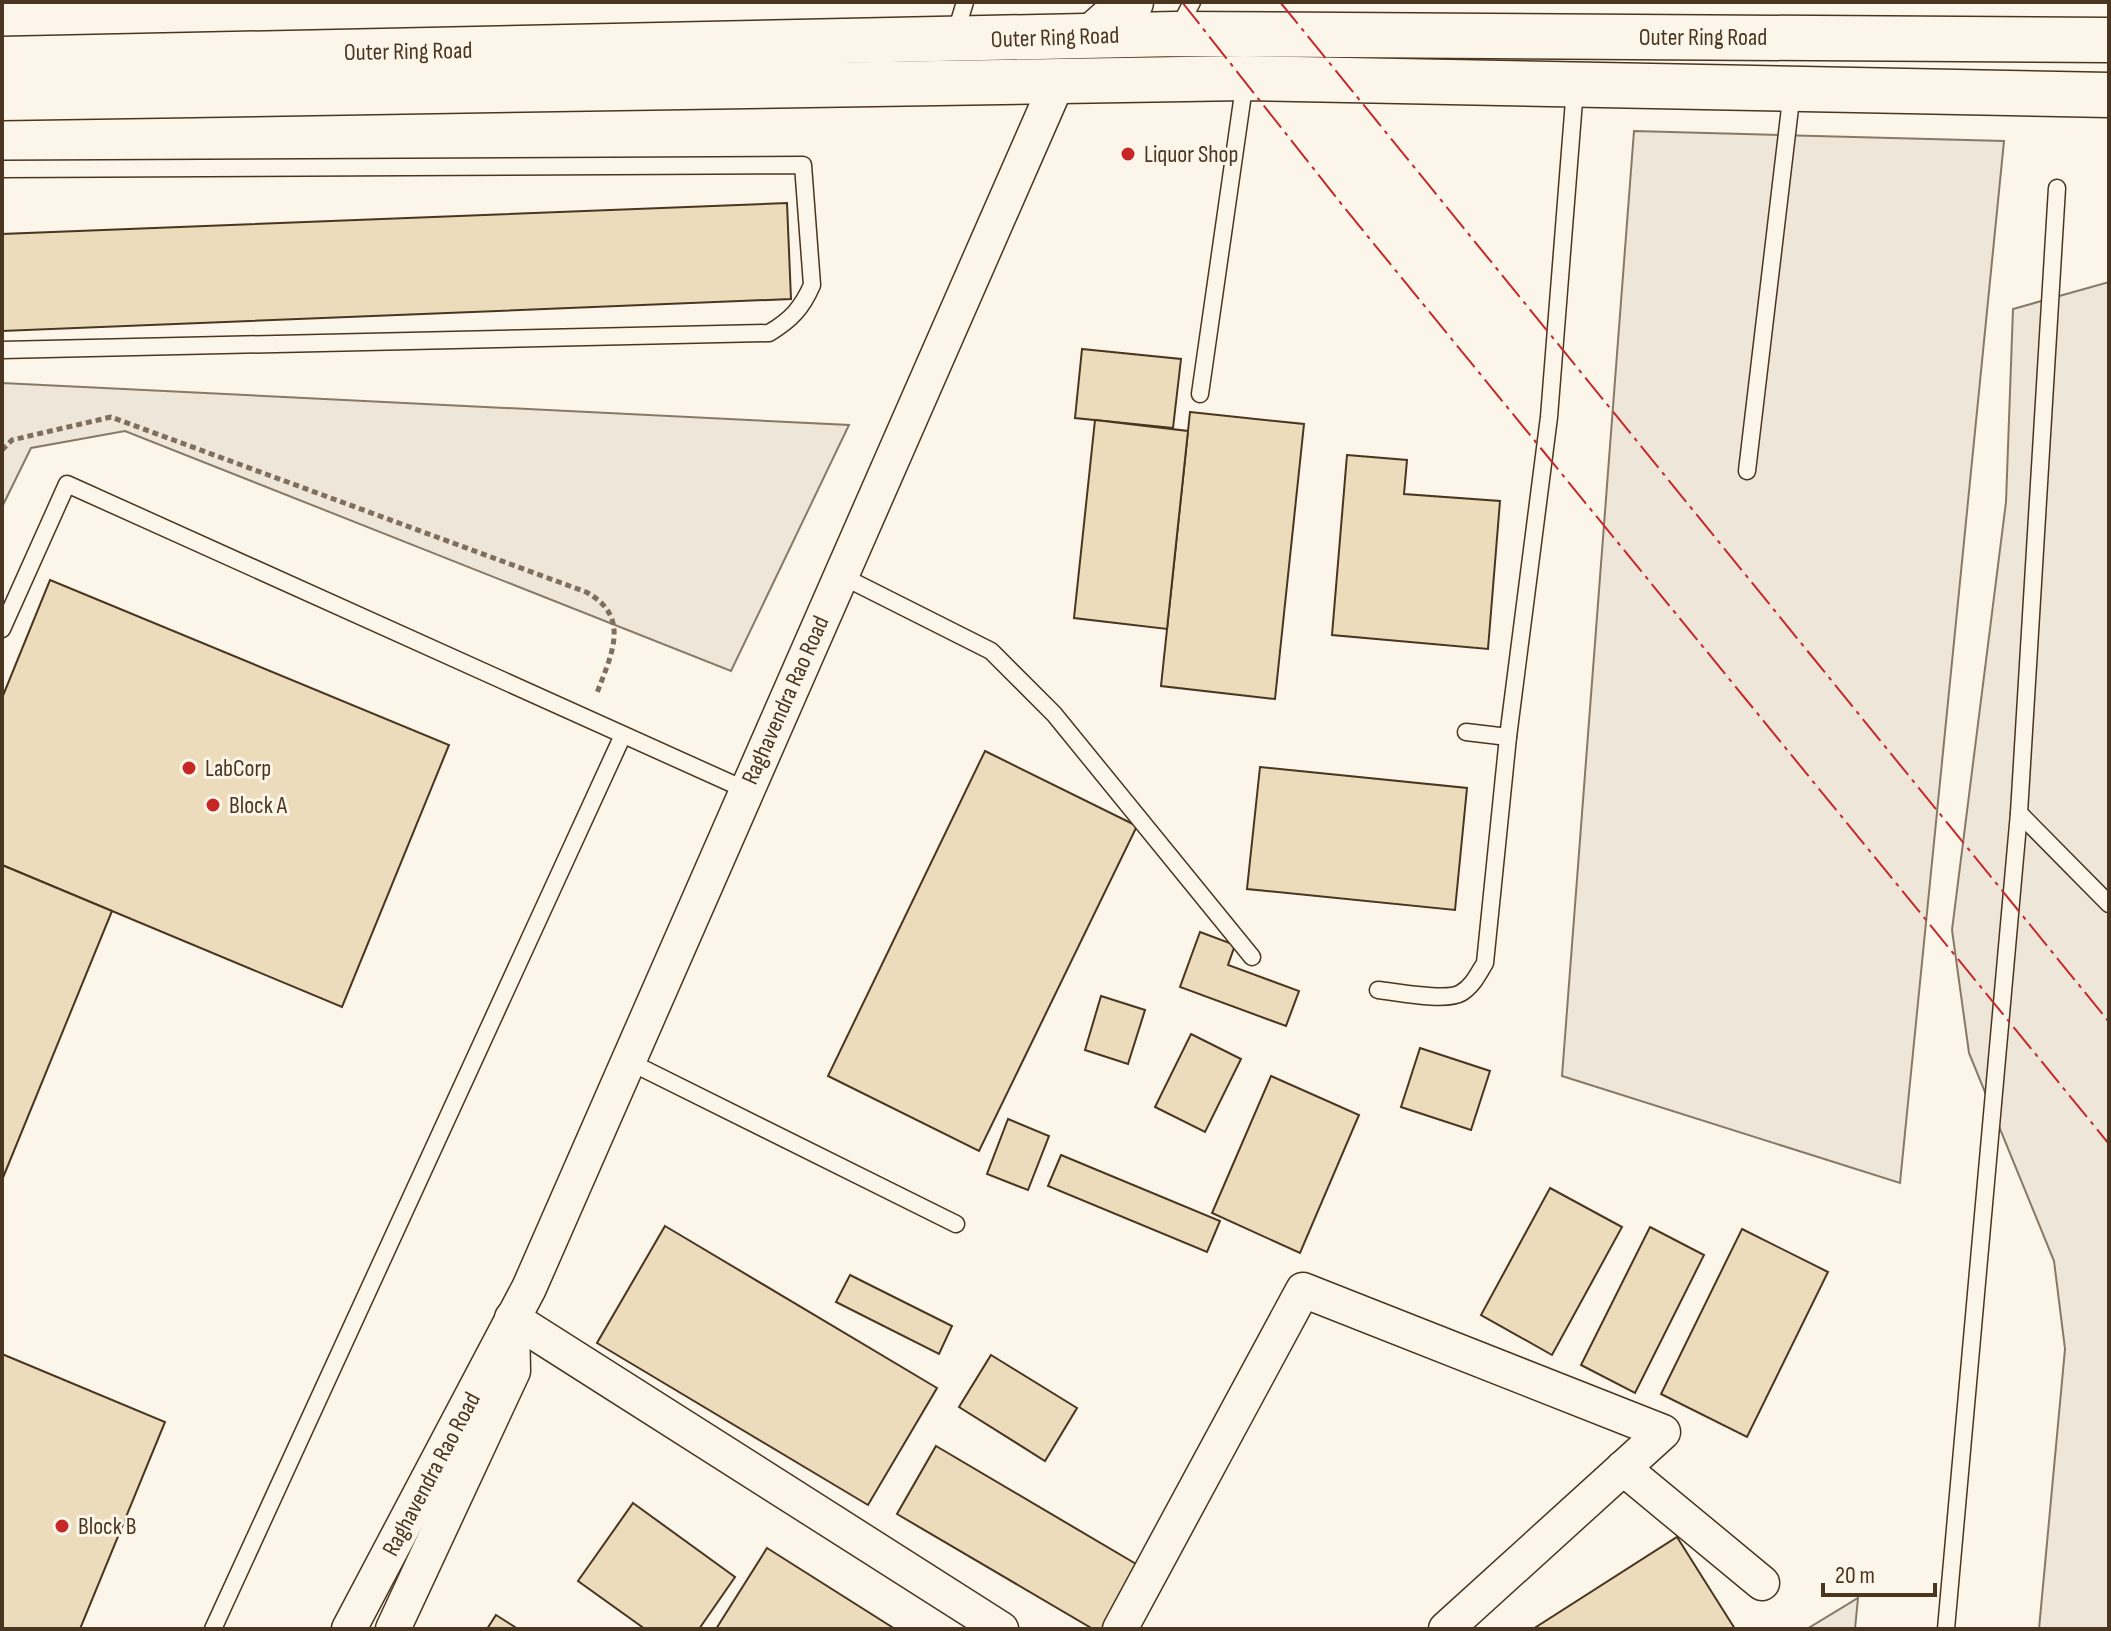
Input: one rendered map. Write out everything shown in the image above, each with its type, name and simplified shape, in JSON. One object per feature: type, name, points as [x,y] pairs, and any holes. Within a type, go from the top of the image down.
[{"type":"main road","points":[[1098,18],[1131,2]]},
{"type":"main road","name":"Outer Ring Road","points":[[2,59],[1098,18],[2109,40]]},
{"type":"main road","name":"Outer Ring Road","points":[[2,98],[1245,78],[2109,95]]},
{"type":"street","name":"Raghavendra Rao Road","points":[[349,1629],[535,1274],[1058,81]]},
{"type":"street","points":[[1120,1629],[1303,1290],[1663,1432],[1446,1629]]},
{"type":"street","name":"Raghavendra Rao Road","points":[[393,1629],[513,1371],[512,1318]]},
{"type":"street","points":[[512,1318],[1001,1629]]},
{"type":"street","points":[[1623,1468],[1762,1583]]},
{"type":"lane","points":[[1200,394],[1245,78]]},
{"type":"lane","points":[[1378,990],[1440,996],[1459,994],[1475,980],[1485,963],[1508,737],[1549,417],[1575,86]]},
{"type":"lane","points":[[1747,471],[1793,90]]},
{"type":"lane","points":[[2,169],[803,165],[812,285],[805,302],[790,321],[769,333],[2,350]]},
{"type":"lane","points":[[1946,1629],[2019,813],[2057,188]]},
{"type":"lane","points":[[2,629],[67,484],[746,790]]},
{"type":"lane","points":[[840,575],[991,651],[1054,714],[1252,957]]},
{"type":"lane","points":[[1466,732],[1508,737]]},
{"type":"lane","points":[[213,1629],[623,735]]},
{"type":"lane","points":[[2019,813],[2109,904]]},
{"type":"lane","points":[[628,1061],[956,1224]]},
{"type":"path","points":[[2,450],[12,440],[111,417],[586,592],[605,606],[613,619],[615,633],[613,648],[588,719]]},
{"type":"shaded area","points":[[1634,131],[2004,141],[1900,1183],[1562,1076]]},
{"type":"shaded area","points":[[2109,282],[2109,1629],[2039,1629],[2065,1349],[2054,1261],[1969,1053],[1952,930],[2006,502],[2013,309]]},
{"type":"shaded area","points":[[2,383],[849,425],[731,671],[125,431],[31,448],[2,507]]},
{"type":"shaded area","points":[[1858,1598],[1855,1629],[1807,1629]]},
{"type":"building","points":[[787,203],[791,299],[2,331],[2,234]]},
{"type":"building","points":[[1082,349],[1181,359],[1173,428],[1075,418]]},
{"type":"building","points":[[1190,412],[1304,424],[1275,699],[1161,686]]},
{"type":"building","points":[[1095,420],[1188,431],[1167,629],[1074,618]]},
{"type":"building","points":[[1347,455],[1407,460],[1404,494],[1500,501],[1488,649],[1332,635]]},
{"type":"building","name":"Block A","points":[[50,580],[449,745],[342,1007],[2,865],[2,698]]},
{"type":"building","points":[[985,751],[1137,826],[979,1151],[828,1076]]},
{"type":"building","points":[[1260,767],[1467,788],[1455,910],[1247,889]]},
{"type":"building","points":[[2,865],[112,911],[2,1180]]},
{"type":"building","points":[[1200,932],[1235,945],[1228,965],[1299,991],[1286,1026],[1180,987]]},
{"type":"building","points":[[1101,996],[1145,1010],[1128,1064],[1085,1050]]},
{"type":"building","points":[[1191,1034],[1241,1059],[1205,1132],[1155,1107]]},
{"type":"building","points":[[1420,1048],[1490,1071],[1471,1130],[1401,1107]]},
{"type":"building","points":[[1271,1076],[1359,1115],[1300,1253],[1212,1213]]},
{"type":"building","points":[[1008,1119],[1049,1136],[1028,1190],[987,1174]]},
{"type":"building","points":[[1061,1155],[1220,1221],[1207,1252],[1048,1186]]},
{"type":"building","points":[[1550,1188],[1622,1227],[1552,1355],[1481,1315]]},
{"type":"building","points":[[665,1226],[937,1388],[868,1505],[597,1343]]},
{"type":"building","points":[[1650,1227],[1704,1255],[1635,1393],[1581,1365]]},
{"type":"building","points":[[1742,1229],[1828,1272],[1747,1437],[1661,1394]]},
{"type":"building","points":[[850,1275],[952,1326],[939,1354],[836,1302]]},
{"type":"building","name":"Block B","points":[[2,1354],[165,1422],[80,1629],[2,1629]]},
{"type":"building","points":[[991,1355],[1077,1408],[1045,1461],[959,1407]]},
{"type":"building","points":[[936,1446],[1148,1571],[1115,1629],[1093,1629],[897,1514]]},
{"type":"building","points":[[633,1503],[735,1577],[699,1629],[645,1629],[578,1581]]},
{"type":"building","points":[[1677,1537],[1735,1629],[1533,1629]]},
{"type":"building","points":[[767,1548],[895,1629],[716,1629]]},
{"type":"building","points":[[496,1615],[518,1629],[487,1629]]},
{"type":"power","points":[[1182,2],[1343,206],[2109,1144]]},
{"type":"power","points":[[1280,2],[2109,1022]]},
{"type":"place","name":"Liquor Shop","points":[[1128,154]]},
{"type":"place","name":"LabCorp","points":[[189,768]]},
{"type":"place","name":"Block A","points":[[213,805]]},
{"type":"place","name":"Block B","points":[[62,1526]]}]
